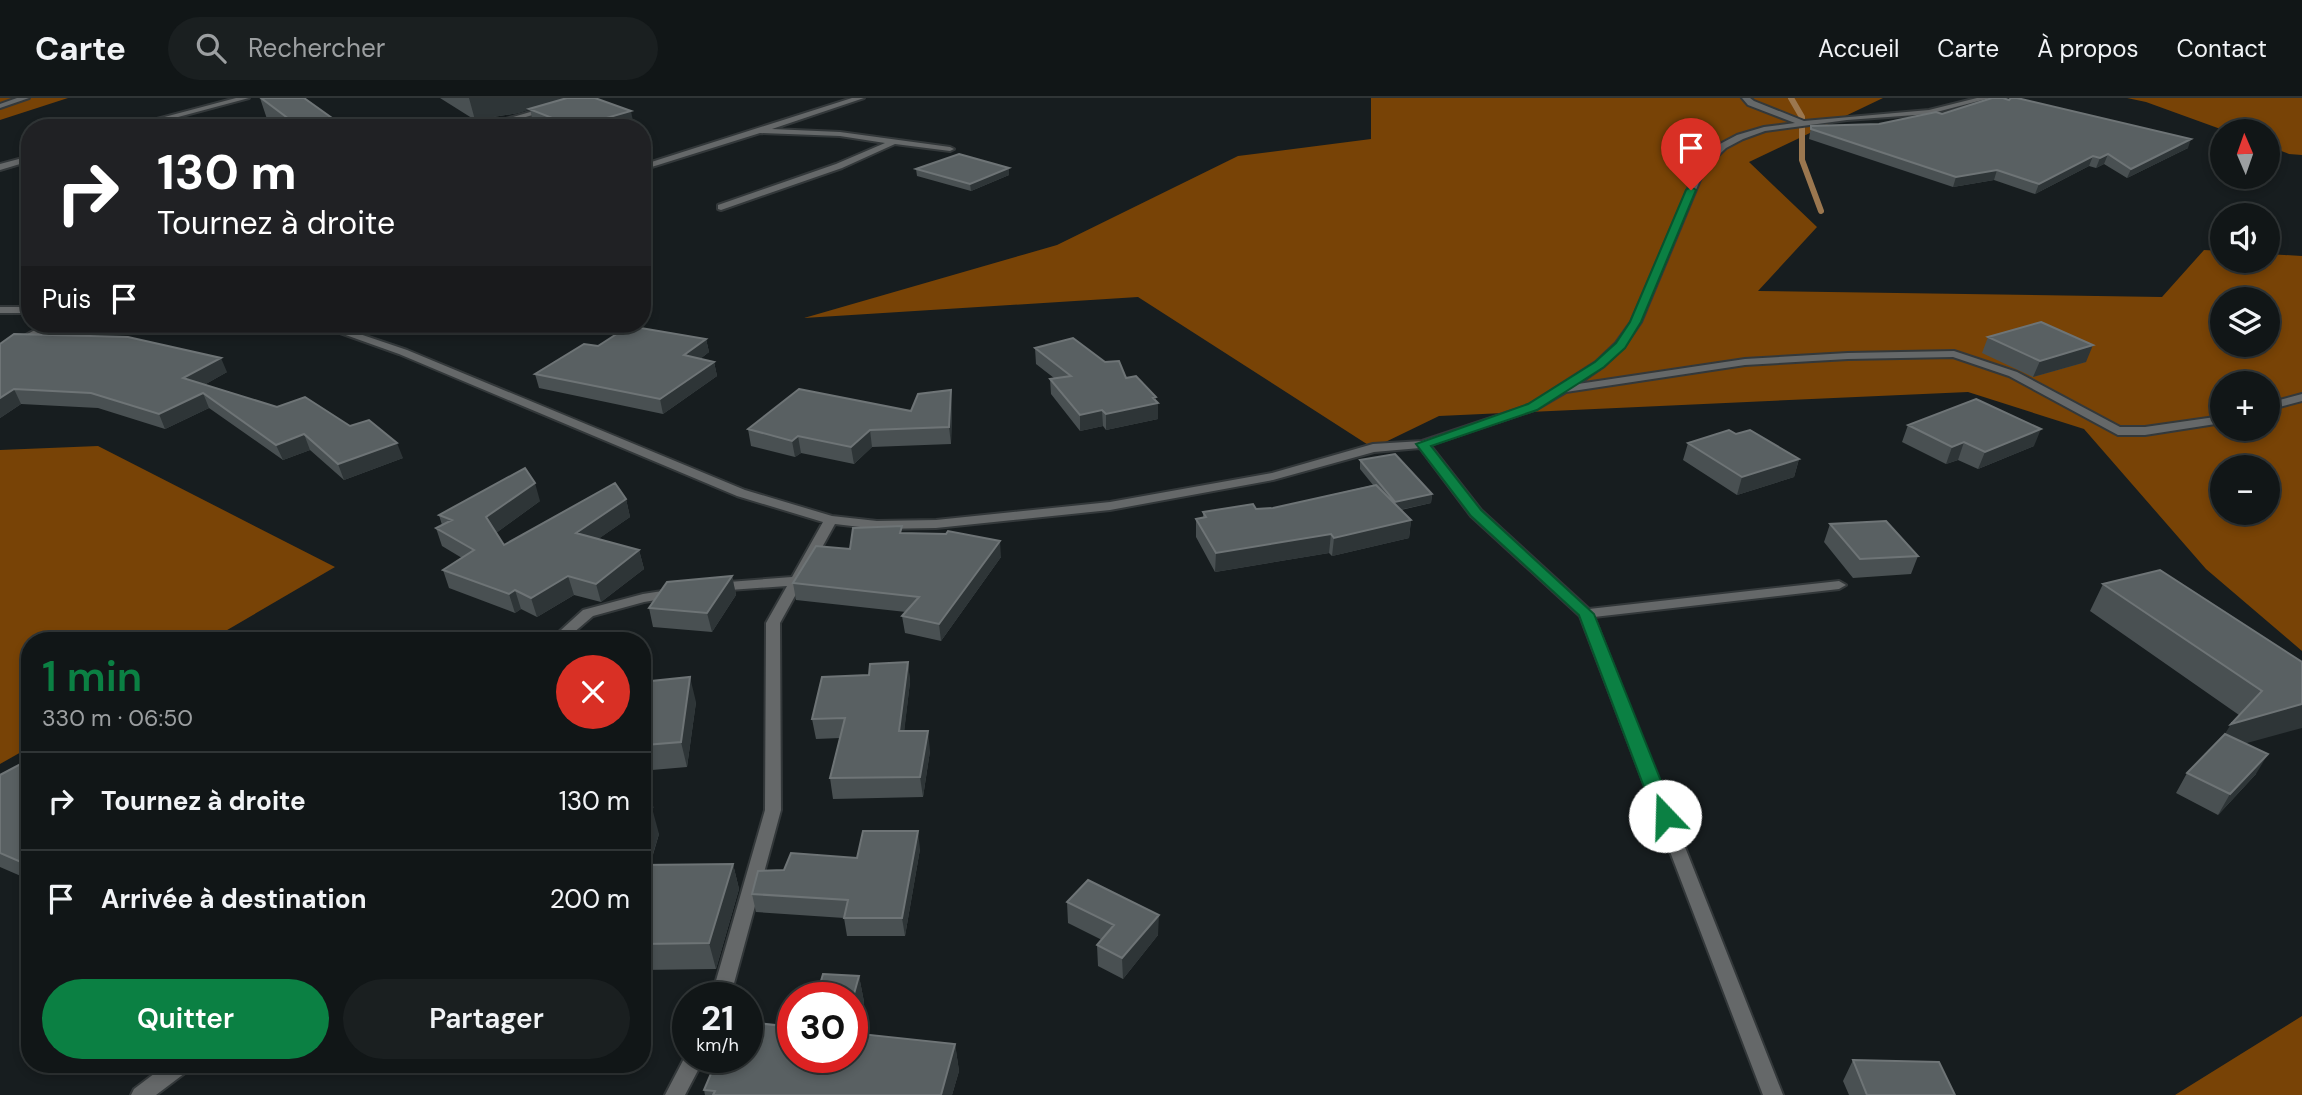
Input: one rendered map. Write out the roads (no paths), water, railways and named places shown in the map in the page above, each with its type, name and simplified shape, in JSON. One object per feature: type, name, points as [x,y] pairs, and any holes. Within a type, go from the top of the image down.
[{"type":"street","points":[[16,98],[24,98]]},
{"type":"street","points":[[0,106],[24,98]]},
{"type":"street","points":[[162,119],[245,98]]},
{"type":"street","points":[[511,119],[586,98]]},
{"type":"street","points":[[651,165],[860,98]]},
{"type":"street","points":[[1745,98],[1751,103],[1802,123]]},
{"type":"street","points":[[347,333],[403,352],[741,493],[831,520],[877,525],[936,524],[1110,506],[1273,476],[1373,448],[1423,444],[1532,407],[1600,364],[1620,345],[1636,322],[1702,167],[1723,146],[1740,136],[1764,129],[1929,112],[1986,98]]},
{"type":"street","points":[[755,130],[840,134],[950,149]]},
{"type":"street","points":[[721,207],[839,166],[894,141]]},
{"type":"street","points":[[0,167],[21,161]]},
{"type":"street","points":[[0,310],[21,310]]},
{"type":"street","points":[[0,353],[37,333]]},
{"type":"street","points":[[1563,389],[1745,362],[1954,354],[2014,374],[2118,430],[2145,431],[2210,421]]},
{"type":"street","points":[[2280,403],[2302,397]]},
{"type":"street","points":[[2280,406],[2302,405]]},
{"type":"street","points":[[1423,444],[1476,513],[1586,614],[1773,1095]]},
{"type":"street","points":[[725,982],[773,810],[773,624],[831,520]]},
{"type":"street","points":[[566,632],[588,613],[643,598],[796,581]]},
{"type":"street","points":[[1586,614],[1839,585]]},
{"type":"street","points":[[141,1095],[171,1073]]},
{"type":"street","points":[[675,1095],[687,1073]]},
{"type":"waterway","points":[[1791,98],[1802,117],[1802,160],[1821,211]]}]
